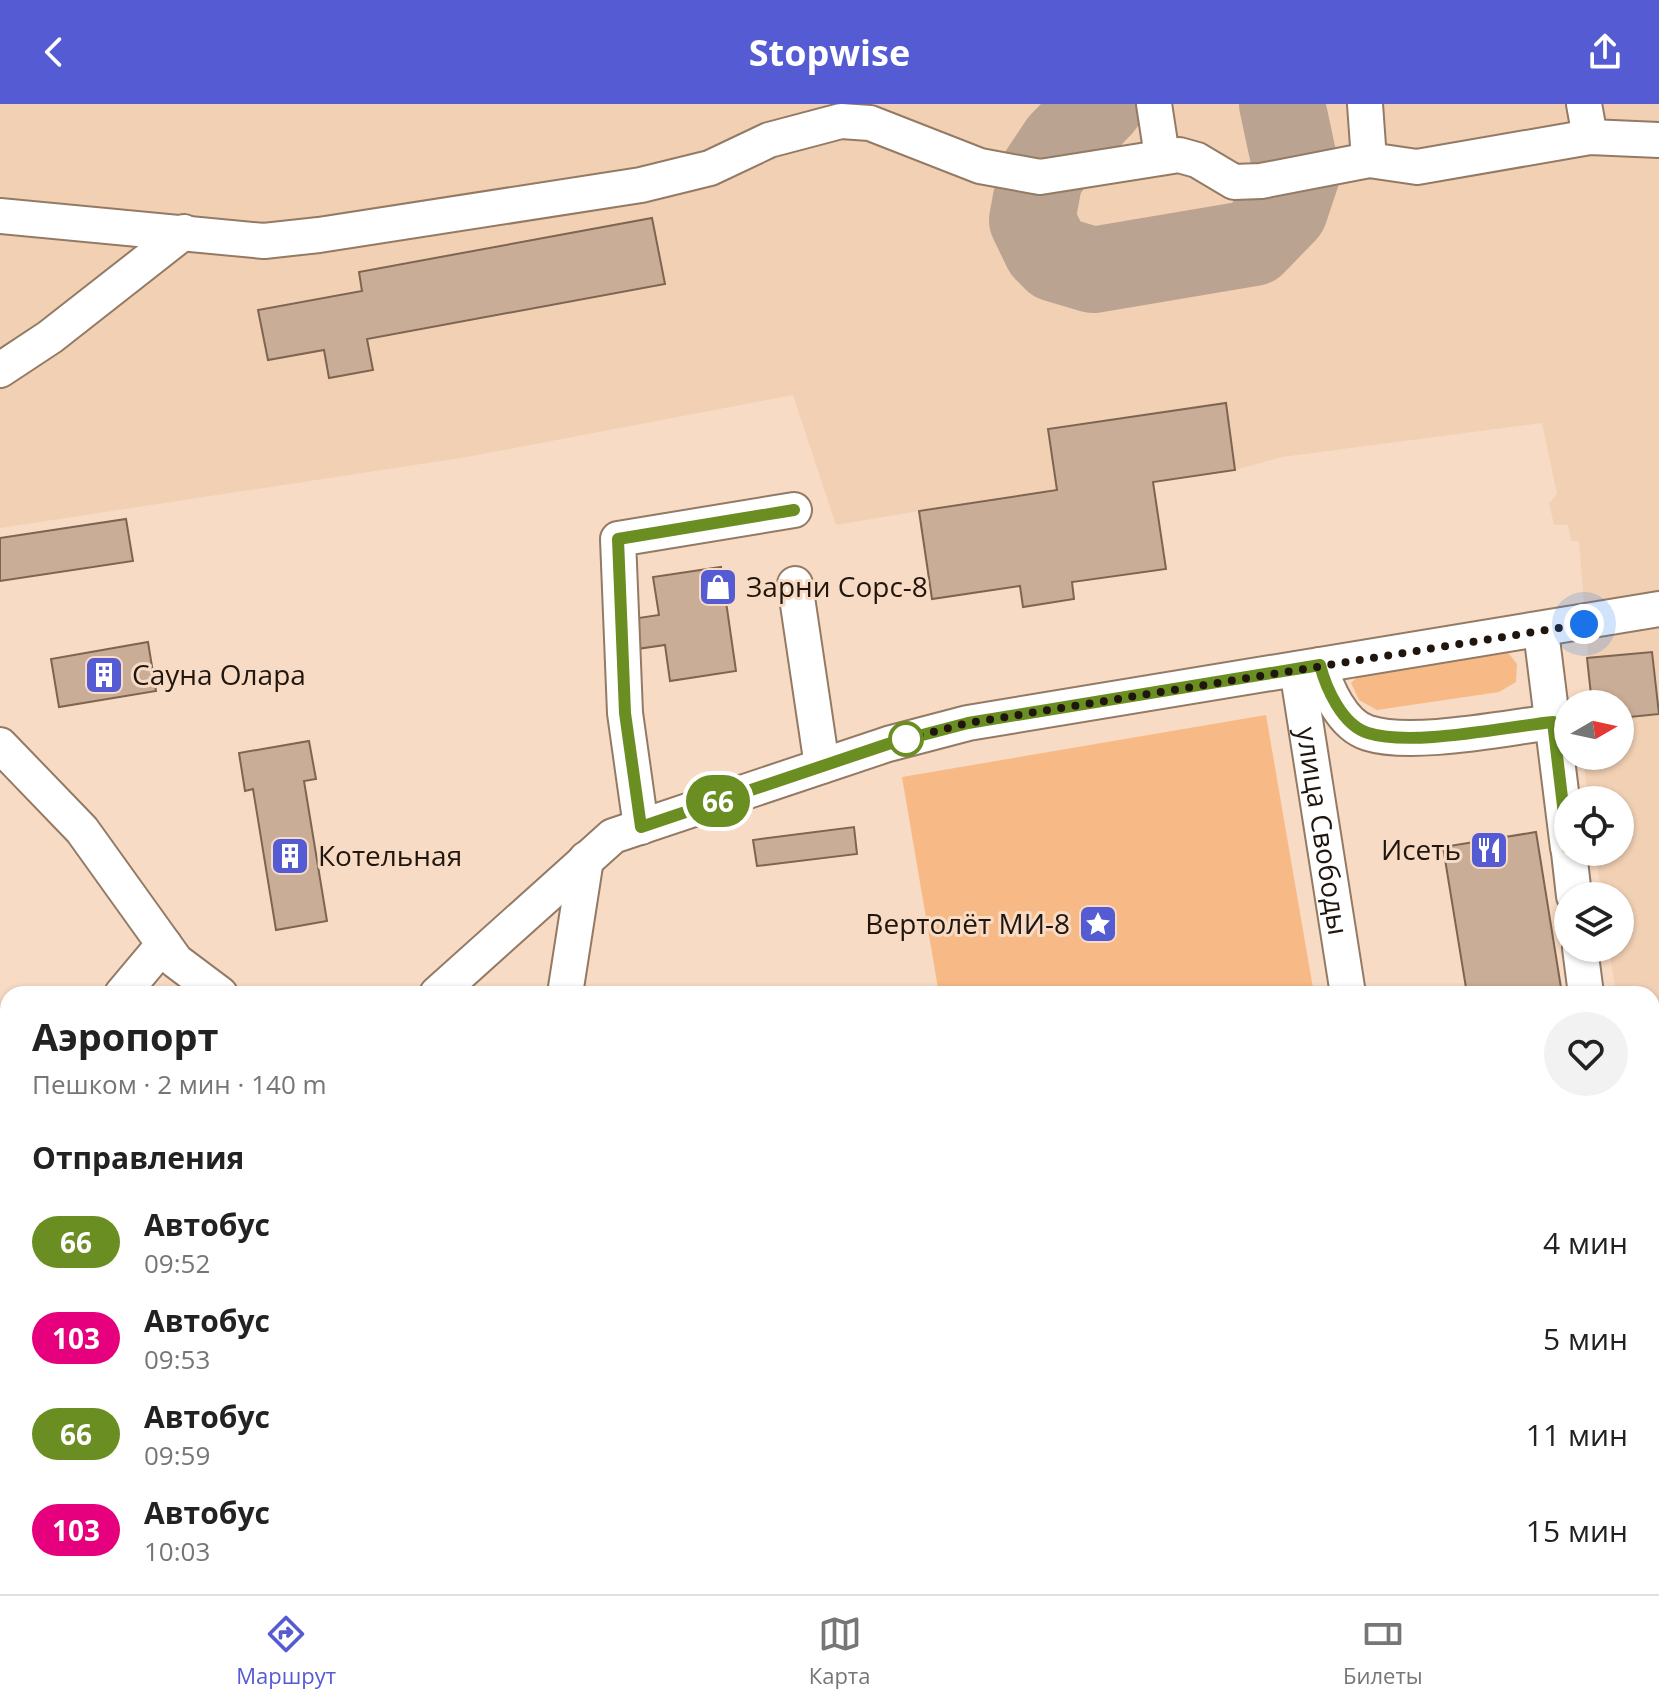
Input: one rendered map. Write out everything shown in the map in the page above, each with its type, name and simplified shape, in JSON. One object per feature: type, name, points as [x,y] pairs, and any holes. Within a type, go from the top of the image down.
[{"type":"street","points":[[1154,104],[1162,156]]},
{"type":"street","points":[[1365,104],[1369,160]]},
{"type":"street","points":[[0,216],[264,241],[292,238],[641,185],[710,168],[811,116],[870,123],[980,166],[1040,177],[1179,155],[1197,160],[1234,182],[1261,181],[1369,160],[1417,167],[1587,120],[1659,140]]},
{"type":"street","points":[[0,370],[50,337],[184,232]]},
{"type":"street","points":[[641,827],[625,713],[618,539],[794,510]]},
{"type":"street","points":[[795,584],[822,766]]},
{"type":"street","points":[[446,986],[613,836],[888,744],[968,723],[1541,631],[1659,609]]},
{"type":"street","points":[[1541,631],[1560,786]]},
{"type":"street","points":[[1308,667],[1345,716],[1366,733],[1426,737],[1553,722]]},
{"type":"street","name":"улица Свободы","points":[[1308,667],[1347,986]]},
{"type":"street","points":[[0,745],[82,830],[176,961],[209,986]]},
{"type":"street","points":[[566,986],[586,859]]},
{"type":"street","points":[[129,986],[164,944]]},
{"type":"street","points":[[1582,962],[1585,986]]},
{"type":"shaded area","points":[[0,104],[1659,104],[1659,986],[1615,986],[1611,962],[1634,962],[1634,882],[1600,882],[1597,866],[1634,866],[1634,786],[1586,786],[1585,770],[1634,770],[1634,690],[1591,690],[1579,541],[1571,541],[1568,525],[1554,525],[1549,503],[1557,494],[1542,423],[1282,457],[1235,470],[1154,482],[1166,569],[1072,582],[1074,599],[1023,607],[1020,586],[932,599],[919,511],[836,525],[793,395],[467,457],[0,528]]},
{"type":"shaded area","points":[[1506,650],[1517,664],[1516,682],[1499,692],[1377,710],[1359,700],[1351,683],[1364,671]]},
{"type":"shaded area","points":[[1266,715],[1313,986],[938,986],[902,777]]},
{"type":"building","points":[[652,218],[665,284],[367,339],[373,370],[329,378],[324,350],[268,360],[258,310],[362,291],[359,272]]},
{"type":"building","points":[[1226,403],[1235,470],[1153,482],[1166,569],[1072,582],[1074,599],[1023,607],[1020,586],[932,599],[919,511],[1057,490],[1048,429]]},
{"type":"building","points":[[126,519],[133,561],[0,581],[0,538]]},
{"type":"building","points":[[721,567],[736,671],[670,681],[665,645],[637,649],[632,619],[659,615],[653,577]]},
{"type":"building","name":"Сауна Олара","points":[[148,642],[156,691],[59,707],[51,659]]},
{"type":"building","points":[[1652,652],[1659,714],[1634,717],[1634,690],[1590,690],[1587,658]]},
{"type":"building","name":"Котельная","points":[[309,741],[316,779],[304,781],[327,921],[276,930],[253,789],[245,791],[239,753]]},
{"type":"building","points":[[854,827],[857,854],[757,866],[753,840]]},
{"type":"building","points":[[1536,832],[1554,944],[1554,962],[1557,962],[1561,986],[1466,986],[1443,847]]},
{"type":"taxiway","points":[[1101,104],[1062,144],[1040,177],[1032,220],[1046,249],[1056,259],[1093,270],[1253,243],[1285,210],[1297,174],[1282,104]]},
{"type":"bus line","name":"66","points":[[794,510],[618,539],[625,713],[641,827],[888,744],[968,723],[1320,665],[1326,690],[1345,716],[1366,733],[1426,737],[1553,722],[1561,786]]},
{"type":"place","name":"Зарни Сорс-8","points":[[718,587]]},
{"type":"place","name":"Сауна Олара","points":[[104,675]]},
{"type":"place","name":"Исеть","points":[[1489,850]]},
{"type":"place","name":"Котельная","points":[[290,856]]},
{"type":"place","name":"Вертолёт МИ-8","points":[[1098,924]]},
{"type":"route","points":[[906,739],[968,723],[1584,624]]}]
